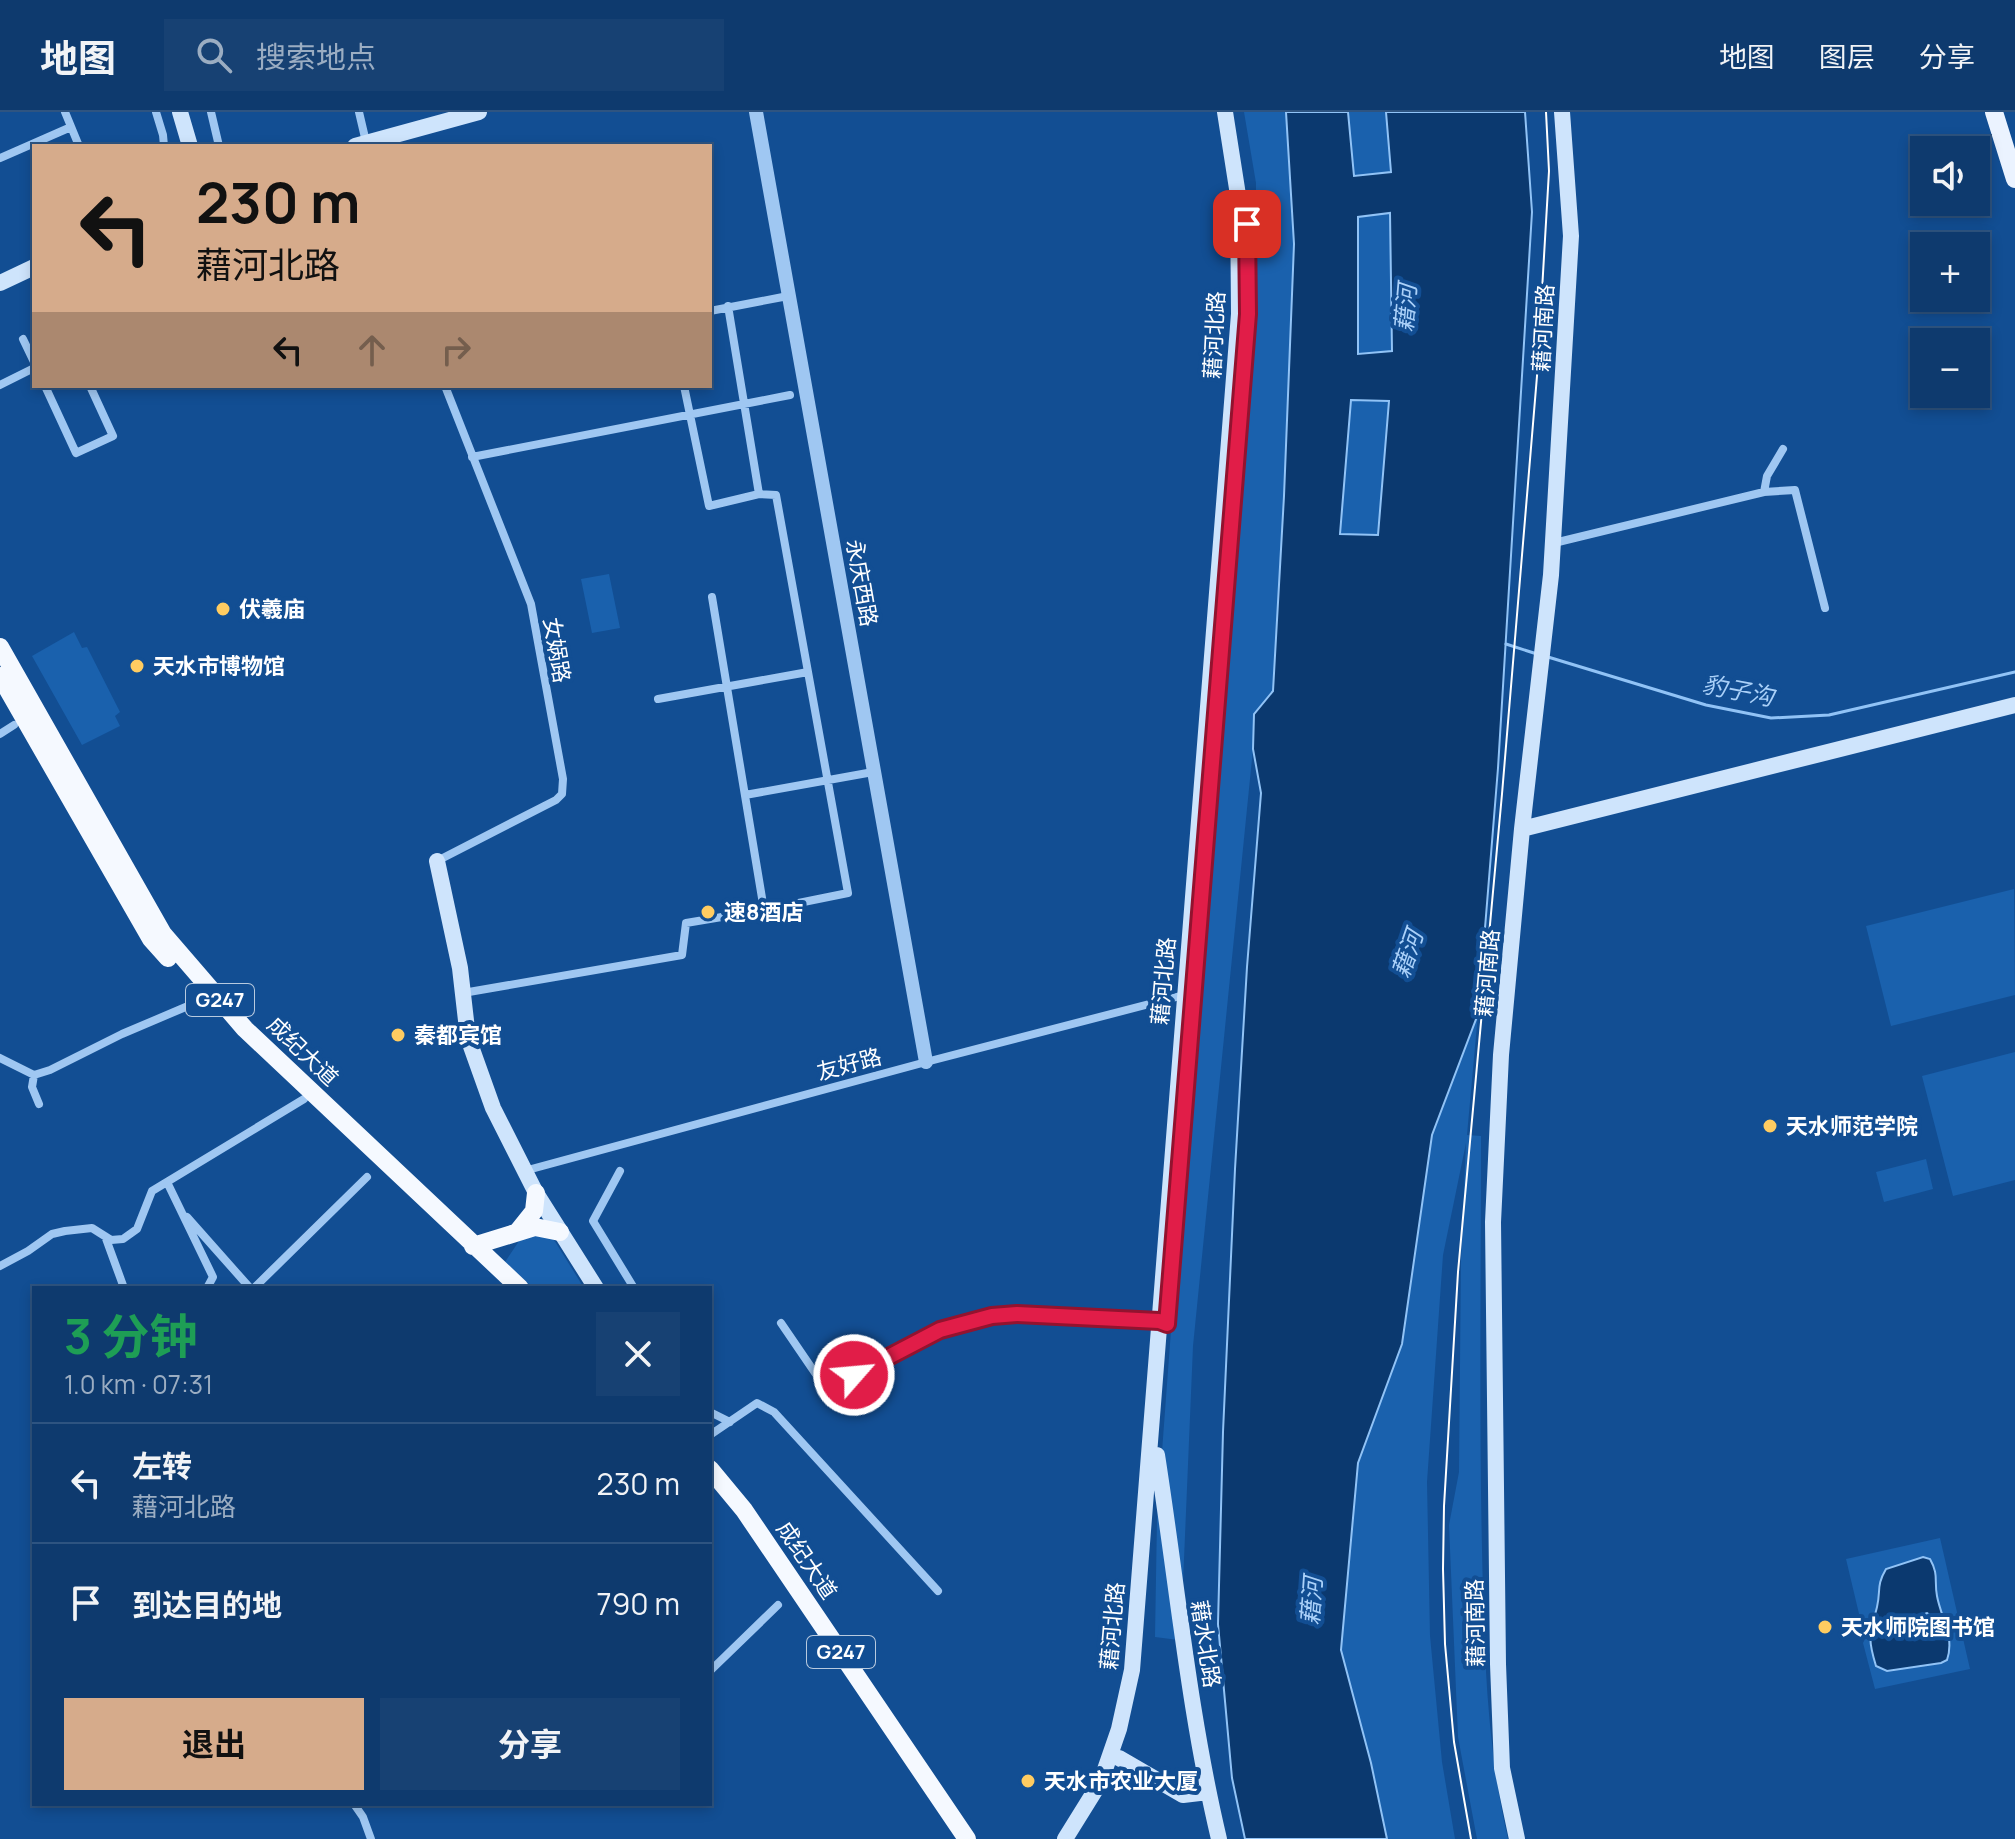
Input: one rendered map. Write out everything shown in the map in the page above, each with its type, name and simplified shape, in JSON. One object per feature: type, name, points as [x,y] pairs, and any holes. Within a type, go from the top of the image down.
[{"type":"highway","name":"成纪大道","points":[[0,647],[163,934],[245,1029],[518,1286]]},
{"type":"highway","name":"成纪大道","points":[[0,676],[151,939],[229,1029],[505,1286]]},
{"type":"highway","points":[[518,1231],[534,1211],[536,1193]]},
{"type":"highway","points":[[473,1246],[535,1227],[560,1232]]},
{"type":"highway","name":"成纪大道","points":[[717,1485],[740,1514],[960,1839]]},
{"type":"highway","name":"成纪大道","points":[[717,1485],[744,1510],[967,1839]]},
{"type":"main road","points":[[180,112],[189,144]]},
{"type":"main road","points":[[367,144],[479,112]]},
{"type":"main road","name":"藉河北路","points":[[1163,1322],[1184,995],[1239,314],[1238,195],[1225,112]]},
{"type":"main road","name":"藉河北路","points":[[1076,1839],[1109,1785],[1132,1670],[1153,1456],[1248,314],[1246,194],[1234,112]]},
{"type":"main road","name":"藉河南路","points":[[1517,1839],[1502,1768],[1493,1222],[1501,1055],[1553,543],[1571,236],[1562,112]]},
{"type":"main road","points":[[1994,112],[2015,179]]},
{"type":"main road","points":[[2005,112],[2015,144]]},
{"type":"main road","points":[[0,283],[32,268]]},
{"type":"main road","points":[[1522,829],[2015,705]]},
{"type":"main road","points":[[437,861],[460,968],[468,1038],[493,1108],[536,1193],[595,1286]]},
{"type":"main road","name":"藉河北路","points":[[1065,1839],[1128,1732],[1141,1672],[1154,1504],[1153,1456]]},
{"type":"main road","name":"藉水北路","points":[[1153,1456],[1167,1517],[1208,1839]]},
{"type":"main road","name":"藉水北路","points":[[1154,1504],[1203,1793],[1219,1839]]},
{"type":"main road","points":[[1114,1757],[1183,1795],[1203,1793]]},
{"type":"street","points":[[65,112],[78,144]]},
{"type":"street","points":[[156,112],[164,144]]},
{"type":"street","points":[[211,112],[219,144]]},
{"type":"street","points":[[359,112],[363,144]]},
{"type":"street","name":"永庆西路","points":[[756,112],[926,1062]]},
{"type":"street","points":[[32,144],[71,127]]},
{"type":"street","points":[[0,158],[32,144]]},
{"type":"street","points":[[712,310],[788,296]]},
{"type":"street","points":[[728,306],[759,494]]},
{"type":"street","points":[[23,339],[32,360]]},
{"type":"street","points":[[0,385],[32,366]]},
{"type":"street","points":[[46,388],[76,453],[113,436],[91,388]]},
{"type":"street","name":"女娲路","points":[[437,861],[556,800],[562,794],[563,779],[531,604],[446,388]]},
{"type":"street","points":[[463,993],[682,955],[686,923],[848,893],[776,495],[759,494],[709,506],[684,388]]},
{"type":"street","points":[[472,457],[790,395]]},
{"type":"street","points":[[1764,492],[1767,476],[1783,449]]},
{"type":"street","points":[[1553,543],[1764,492],[1795,490],[1825,608]]},
{"type":"street","points":[[712,597],[764,910]]},
{"type":"street","points":[[658,699],[808,672]]},
{"type":"street","points":[[0,734],[14,725]]},
{"type":"street","points":[[745,795],[873,772]]},
{"type":"street","name":"友好路","points":[[524,1171],[1184,995]]},
{"type":"street","points":[[0,1058],[34,1075],[188,1006]]},
{"type":"street","points":[[34,1075],[32,1087],[39,1104]]},
{"type":"street","points":[[0,1266],[52,1234],[92,1228],[111,1240],[123,1239],[137,1229],[152,1191],[304,1099]]},
{"type":"street","points":[[620,1171],[593,1221],[633,1286]]},
{"type":"street","points":[[254,1286],[367,1177]]},
{"type":"street","points":[[167,1182],[213,1277],[208,1286]]},
{"type":"street","points":[[180,1210],[250,1286]]},
{"type":"street","points":[[105,1236],[123,1286]]},
{"type":"street","points":[[781,1323],[824,1386],[854,1375],[940,1330],[992,1316],[1017,1314],[1163,1322]]},
{"type":"street","points":[[712,1434],[757,1403],[774,1412],[938,1591]]},
{"type":"street","points":[[712,1413],[730,1422]]},
{"type":"street","points":[[712,1669],[778,1605]]},
{"type":"street","points":[[355,1806],[371,1839]]},
{"type":"shaded area","points":[[1244,112],[1286,112],[1294,244],[1273,691],[1254,714],[1193,1346],[1183,1583],[1186,1641],[1155,1637],[1157,1519],[1199,958],[1233,596],[1256,285],[1256,183]]},
{"type":"shaded area","points":[[1348,112],[1386,112],[1391,172],[1353,176]]},
{"type":"shaded area","points":[[1390,213],[1392,351],[1357,354],[1358,217]]},
{"type":"shaded area","points":[[1351,399],[1389,400],[1378,535],[1340,534]]},
{"type":"shaded area","points":[[609,574],[620,628],[592,633],[581,579]]},
{"type":"shaded area","points":[[74,632],[82,648],[87,647],[120,712],[115,716],[120,726],[82,745],[32,656]]},
{"type":"shaded area","points":[[2014,889],[2015,995],[1891,1026],[1866,926]]},
{"type":"shaded area","points":[[1478,1014],[1467,1135],[1481,1136],[1484,1622],[1491,1731],[1508,1839],[1477,1839],[1458,1737],[1449,1525],[1459,1472],[1461,1259],[1466,1143],[1443,1255],[1427,1482],[1430,1636],[1442,1762],[1455,1839],[1387,1839],[1371,1763],[1341,1650],[1358,1463],[1402,1344],[1432,1135]]},
{"type":"shaded area","points":[[2015,1052],[2015,1180],[1953,1196],[1922,1076]]},
{"type":"shaded area","points":[[1926,1159],[1933,1189],[1884,1202],[1876,1172]]},
{"type":"shaded area","points":[[533,1233],[551,1235],[583,1286],[531,1286],[505,1262],[519,1241]]},
{"type":"shaded area","points":[[1940,1538],[1970,1669],[1875,1689],[1846,1559]]},
{"type":"water","name":"藉河","points":[[1286,112],[1348,112],[1354,176],[1391,172],[1386,112],[1525,112],[1532,212],[1498,768],[1478,1014],[1432,1135],[1402,1344],[1358,1463],[1341,1650],[1371,1763],[1387,1839],[1245,1839],[1232,1778],[1218,1624],[1235,1169],[1261,793],[1253,749],[1254,714],[1273,691],[1294,244]],"holes":[[[1390,213],[1392,351],[1358,354],[1358,217]],[[1351,400],[1389,401],[1378,535],[1340,534]]]},
{"type":"water","points":[[1923,1557],[1930,1559],[1948,1635],[1947,1660],[1887,1671],[1876,1666],[1870,1636],[1886,1569]],"holes":[[[1927,1613],[1938,1620],[1942,1628],[1936,1637],[1928,1639],[1917,1624],[1921,1615]]]},
{"type":"waterway","name":"豹子沟","points":[[1506,644],[1537,654]]},
{"type":"waterway","name":"豹子沟","points":[[1548,657],[1706,705],[1771,718],[1829,715],[2015,672]]},
{"type":"tram line","points":[[1471,1839],[1454,1742],[1445,1644],[1444,1506],[1458,1272],[1537,376],[1549,171],[1546,112]]},
{"type":"place","name":"伏羲庙","points":[[223,609]]},
{"type":"place","name":"天水市博物馆","points":[[137,666]]},
{"type":"place","name":"速8酒店","points":[[708,912]]},
{"type":"place","name":"秦都宾馆","points":[[398,1035]]},
{"type":"place","name":"天水师范学院","points":[[1770,1126]]},
{"type":"place","name":"天水师院图书馆","points":[[1825,1627]]},
{"type":"place","name":"天水市农业大厦","points":[[1028,1781]]},
{"type":"route","points":[[854,1375],[940,1330],[992,1316],[1017,1314],[1159,1321],[1167,1324],[1248,314],[1247,224]]}]
